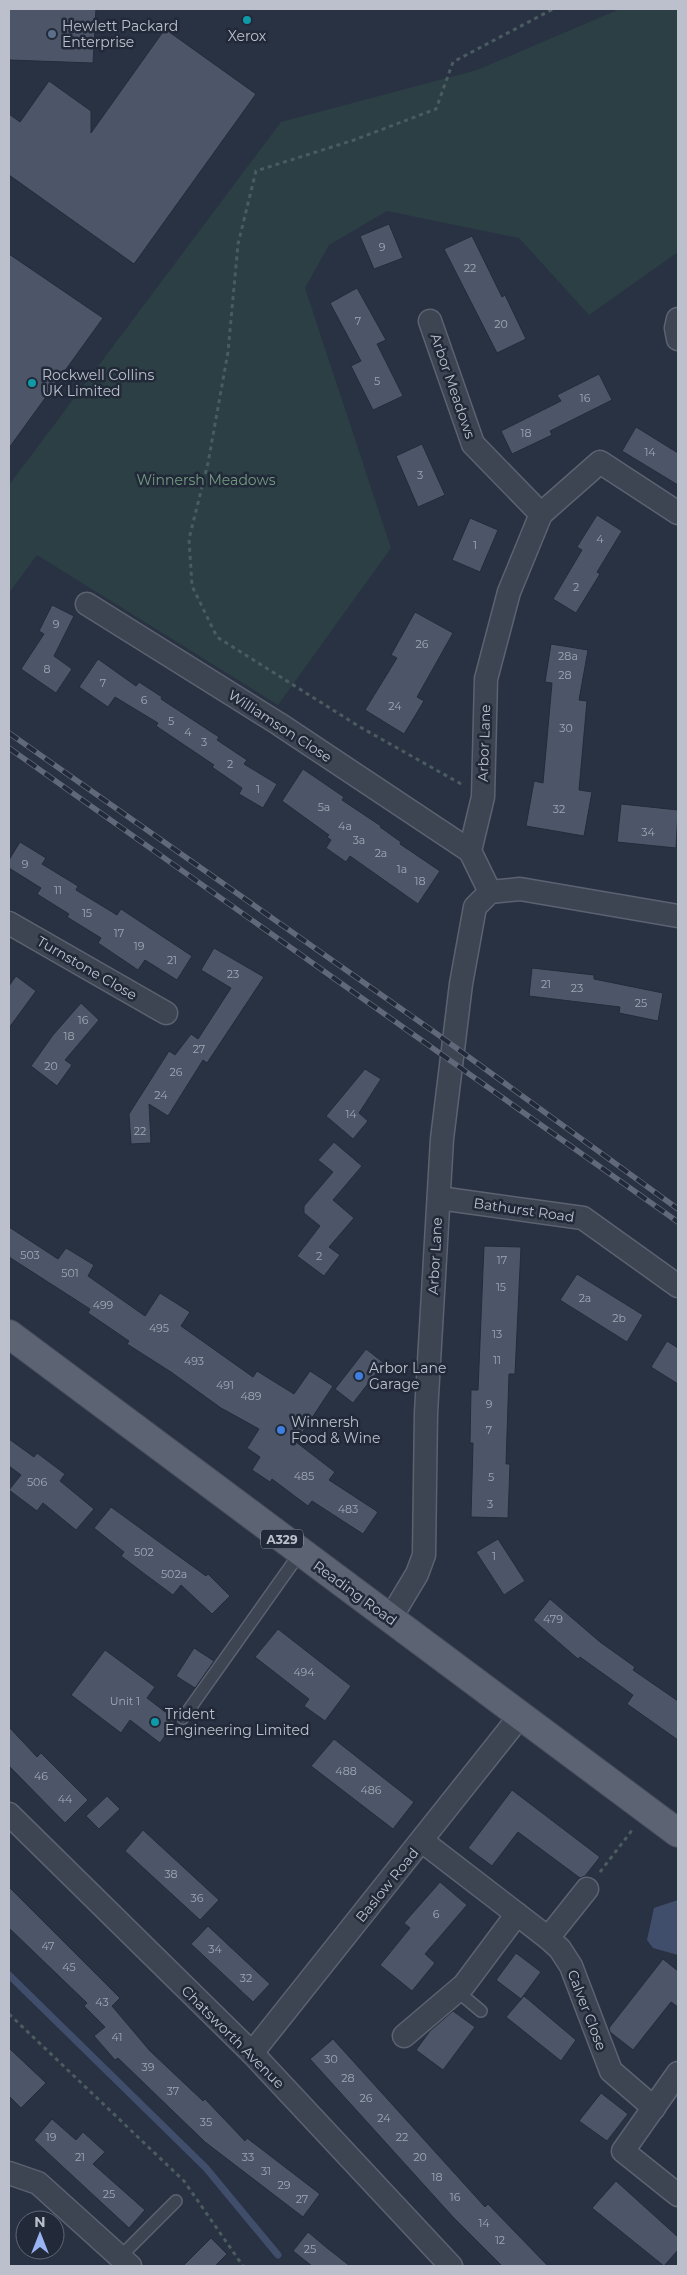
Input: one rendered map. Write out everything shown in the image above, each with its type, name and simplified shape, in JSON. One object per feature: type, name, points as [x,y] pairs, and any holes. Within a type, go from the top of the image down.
[{"type":"main road","name":"Reading Road","points":[[9,1334],[300,1553],[678,1833]]},
{"type":"street","name":"Arbor Meadows","points":[[430,320],[473,444],[541,514]]},
{"type":"street","points":[[678,320],[676,328],[678,339]]},
{"type":"street","points":[[541,514],[600,462],[678,513]]},
{"type":"street","name":"Arbor Lane","points":[[470,851],[483,796],[486,679],[509,592],[541,514]]},
{"type":"street","name":"Williamson Close","points":[[87,604],[279,724],[470,851]]},
{"type":"street","points":[[470,851],[490,892],[520,889],[678,916]]},
{"type":"street","name":"Arbor Lane","points":[[390,1619],[417,1574],[424,1555],[427,1479],[426,1413],[448,1078],[474,907],[490,892]]},
{"type":"street","name":"Turnstone Close","points":[[9,923],[166,1013]]},
{"type":"street","name":"Bathurst Road","points":[[439,1198],[583,1218],[678,1286]]},
{"type":"street","name":"Baslow Road","points":[[252,2053],[520,1716]]},
{"type":"street","name":"Chatsworth Avenue","points":[[9,1814],[252,2053],[451,2266]]},
{"type":"street","name":"Calver Close","points":[[422,1841],[548,1938],[571,1966],[611,2071],[654,2108]]},
{"type":"street","points":[[548,1938],[587,1889]]},
{"type":"street","points":[[404,2036],[464,1984],[517,1914]]},
{"type":"street","points":[[678,2074],[623,2151],[678,2195]]},
{"type":"street","points":[[9,2173],[38,2183],[125,2262]]},
{"type":"lane","points":[[183,1718],[300,1553]]},
{"type":"lane","points":[[457,1991],[482,2011]]},
{"type":"lane","points":[[125,2262],[176,2202]]},
{"type":"path","points":[[483,796],[360,727],[217,637],[192,586],[189,539],[208,463],[228,352],[238,244],[256,171],[354,140],[436,109],[453,62],[554,9]]},
{"type":"path","points":[[587,1889],[635,1827]]},
{"type":"path","points":[[9,2014],[184,2181],[243,2266]]},
{"type":"green space","name":"Winnersh Meadows","points":[[620,9],[678,9],[678,252],[589,315],[519,238],[387,211],[329,245],[305,288],[391,548],[278,705],[37,555],[9,593],[9,485],[281,122],[477,70]]},
{"type":"water","points":[[678,1900],[678,1955],[653,1948],[647,1940],[654,1908]]},
{"type":"building","name":"Hewlett Packard Enterprise","points":[[9,9],[96,9],[93,63],[9,60]]},
{"type":"building","points":[[165,29],[256,94],[134,264],[9,175],[9,114],[20,122],[49,81],[91,111],[91,133]]},
{"type":"building","points":[[389,224],[403,258],[374,269],[360,236]]},
{"type":"building","points":[[472,236],[502,297],[505,295],[526,339],[497,353],[444,249]]},
{"type":"building","name":"Rockwell Collins UK Limited","points":[[9,254],[103,318],[9,448]]},
{"type":"building","points":[[357,288],[386,340],[377,344],[403,396],[373,410],[351,366],[361,361],[330,303]]},
{"type":"building","points":[[599,374],[612,400],[550,431],[552,435],[512,454],[501,431],[561,401],[557,395]]},
{"type":"building","points":[[636,427],[678,453],[678,485],[622,451]]},
{"type":"building","points":[[422,444],[445,495],[418,507],[396,456]]},
{"type":"building","points":[[597,515],[622,531],[597,572],[600,574],[576,613],[553,599],[582,550],[577,547]]},
{"type":"building","points":[[470,518],[498,530],[480,572],[452,560]]},
{"type":"building","points":[[52,605],[74,616],[54,656],[72,669],[56,693],[21,669],[44,634],[39,631]]},
{"type":"building","points":[[415,612],[453,633],[417,697],[424,701],[404,734],[365,710],[397,658],[391,655]]},
{"type":"building","points":[[551,644],[588,650],[579,700],[587,701],[579,790],[592,792],[584,836],[526,826],[534,781],[543,783],[552,683],[545,682]]},
{"type":"building","points":[[98,659],[136,686],[139,682],[162,697],[161,699],[219,737],[217,740],[247,760],[244,764],[277,784],[263,808],[239,794],[242,788],[212,767],[214,765],[156,726],[158,723],[115,697],[108,707],[79,687]]},
{"type":"building","points":[[303,769],[344,797],[342,800],[381,826],[401,842],[400,844],[440,871],[418,904],[350,856],[346,862],[326,848],[331,840],[327,837],[329,835],[282,801]]},
{"type":"building","points":[[621,804],[678,810],[676,848],[617,842]]},
{"type":"building","points":[[20,842],[46,858],[42,864],[78,886],[76,890],[117,915],[121,909],[192,956],[177,980],[145,960],[138,970],[98,943],[101,938],[67,917],[69,914],[37,894],[41,888],[9,868],[9,860]]},
{"type":"building","points":[[214,948],[264,977],[207,1063],[203,1060],[168,1116],[149,1104],[151,1143],[131,1144],[129,1114],[169,1051],[175,1055],[191,1034],[198,1039],[231,988],[201,970]]},
{"type":"building","points":[[532,968],[594,975],[594,979],[663,993],[658,1021],[619,1013],[620,1007],[529,996]]},
{"type":"building","points":[[16,976],[36,991],[9,1028],[9,986]]},
{"type":"building","points":[[81,1003],[99,1020],[65,1060],[72,1065],[57,1086],[31,1066],[53,1035]]},
{"type":"building","points":[[365,1069],[381,1079],[359,1113],[368,1121],[353,1139],[326,1116]]},
{"type":"building","points":[[334,1142],[362,1166],[333,1200],[354,1218],[329,1247],[340,1255],[324,1276],[297,1256],[320,1226],[304,1213],[304,1206],[333,1172],[318,1160]]},
{"type":"building","points":[[9,1227],[58,1259],[66,1248],[94,1265],[88,1276],[145,1316],[160,1293],[190,1312],[181,1326],[253,1377],[257,1371],[294,1394],[310,1371],[333,1386],[296,1442],[335,1472],[329,1480],[378,1512],[363,1534],[312,1501],[308,1506],[272,1479],[270,1482],[252,1470],[260,1457],[247,1448],[259,1429],[221,1408],[171,1372],[127,1344],[129,1341],[88,1313],[90,1309],[9,1257]]},
{"type":"building","points":[[484,1246],[521,1247],[515,1374],[509,1374],[506,1464],[510,1464],[508,1518],[471,1517],[473,1443],[470,1443],[471,1390],[478,1390]]},
{"type":"building","points":[[577,1274],[643,1315],[627,1342],[560,1300]]},
{"type":"building","points":[[667,1341],[678,1348],[678,1384],[651,1367]]},
{"type":"building","name":"Arbor Lane Garage","points":[[366,1349],[384,1363],[353,1403],[335,1389]]},
{"type":"building","points":[[9,1439],[34,1457],[37,1453],[65,1474],[60,1481],[94,1509],[76,1530],[43,1503],[37,1511],[9,1490],[21,1475],[9,1466]]},
{"type":"building","points":[[111,1507],[206,1576],[208,1574],[230,1596],[212,1614],[181,1585],[173,1595],[146,1575],[121,1556],[124,1552],[94,1528]]},
{"type":"building","points":[[498,1539],[525,1581],[504,1595],[476,1552]]},
{"type":"building","points":[[550,1599],[600,1642],[635,1667],[633,1670],[678,1701],[678,1740],[627,1704],[633,1695],[580,1657],[578,1659],[533,1620]]},
{"type":"building","points":[[278,1629],[351,1686],[325,1721],[304,1706],[309,1699],[255,1657]]},
{"type":"building","points":[[194,1648],[214,1661],[195,1688],[176,1676]]},
{"type":"building","points":[[105,1650],[155,1687],[147,1698],[176,1720],[160,1743],[130,1720],[121,1733],[71,1695]]},
{"type":"building","points":[[9,1727],[37,1757],[41,1753],[88,1800],[65,1823],[9,1766]]},
{"type":"building","points":[[334,1739],[414,1802],[393,1829],[311,1766]]},
{"type":"building","points":[[512,1790],[600,1857],[585,1876],[580,1878],[518,1832],[492,1866],[468,1848]]},
{"type":"building","points":[[107,1796],[120,1809],[99,1829],[86,1816]]},
{"type":"building","points":[[143,1830],[219,1900],[200,1920],[125,1851]]},
{"type":"building","points":[[440,1882],[467,1905],[425,1954],[435,1963],[412,1991],[380,1965],[410,1928],[404,1923]]},
{"type":"building","points":[[9,1887],[120,1998],[112,2006],[150,2051],[203,2101],[205,2099],[245,2141],[247,2138],[320,2194],[303,2217],[205,2142],[118,2058],[115,2060],[94,2036],[105,2027],[84,2006],[87,2003],[9,1928]]},
{"type":"building","points":[[208,1926],[270,1984],[253,2002],[191,1944]]},
{"type":"building","points":[[516,1953],[541,1972],[521,1999],[496,1980]]},
{"type":"building","points":[[663,1959],[678,1971],[678,2007],[671,2002],[633,2050],[610,2032],[609,2028]]},
{"type":"building","points":[[524,1996],[576,2040],[561,2061],[506,2017]]},
{"type":"building","points":[[453,2011],[475,2027],[443,2070],[416,2050],[430,2031]]},
{"type":"building","points":[[333,2039],[485,2207],[488,2204],[548,2266],[502,2266],[453,2217],[310,2059]]},
{"type":"building","points":[[9,2048],[46,2083],[21,2108],[9,2096]]},
{"type":"building","points":[[601,2093],[628,2114],[607,2141],[579,2121]]},
{"type":"building","points":[[52,2119],[76,2140],[83,2132],[105,2152],[93,2164],[145,2210],[129,2228],[34,2140]]},
{"type":"building","points":[[616,2181],[678,2237],[678,2250],[664,2266],[592,2208]]},
{"type":"building","points":[[308,2232],[350,2266],[312,2266],[293,2251]]},
{"type":"building","points":[[211,2238],[227,2254],[215,2266],[183,2266]]},
{"type":"waterway","points":[[9,1975],[206,2168],[278,2255]]},
{"type":"railway","points":[[9,733],[437,1034],[678,1209]]},
{"type":"railway","points":[[9,748],[678,1222]]},
{"type":"place","name":"Xerox","points":[[247,20]]},
{"type":"place","name":"Hewlett Packard Enterprise","points":[[52,34]]},
{"type":"place","name":"Rockwell Collins UK Limited","points":[[32,383]]},
{"type":"place","name":"Arbor Lane Garage","points":[[359,1376]]},
{"type":"place","name":"Winnersh Food & Wine","points":[[281,1430]]},
{"type":"place","name":"Trident Engineering Limited","points":[[155,1722]]}]
